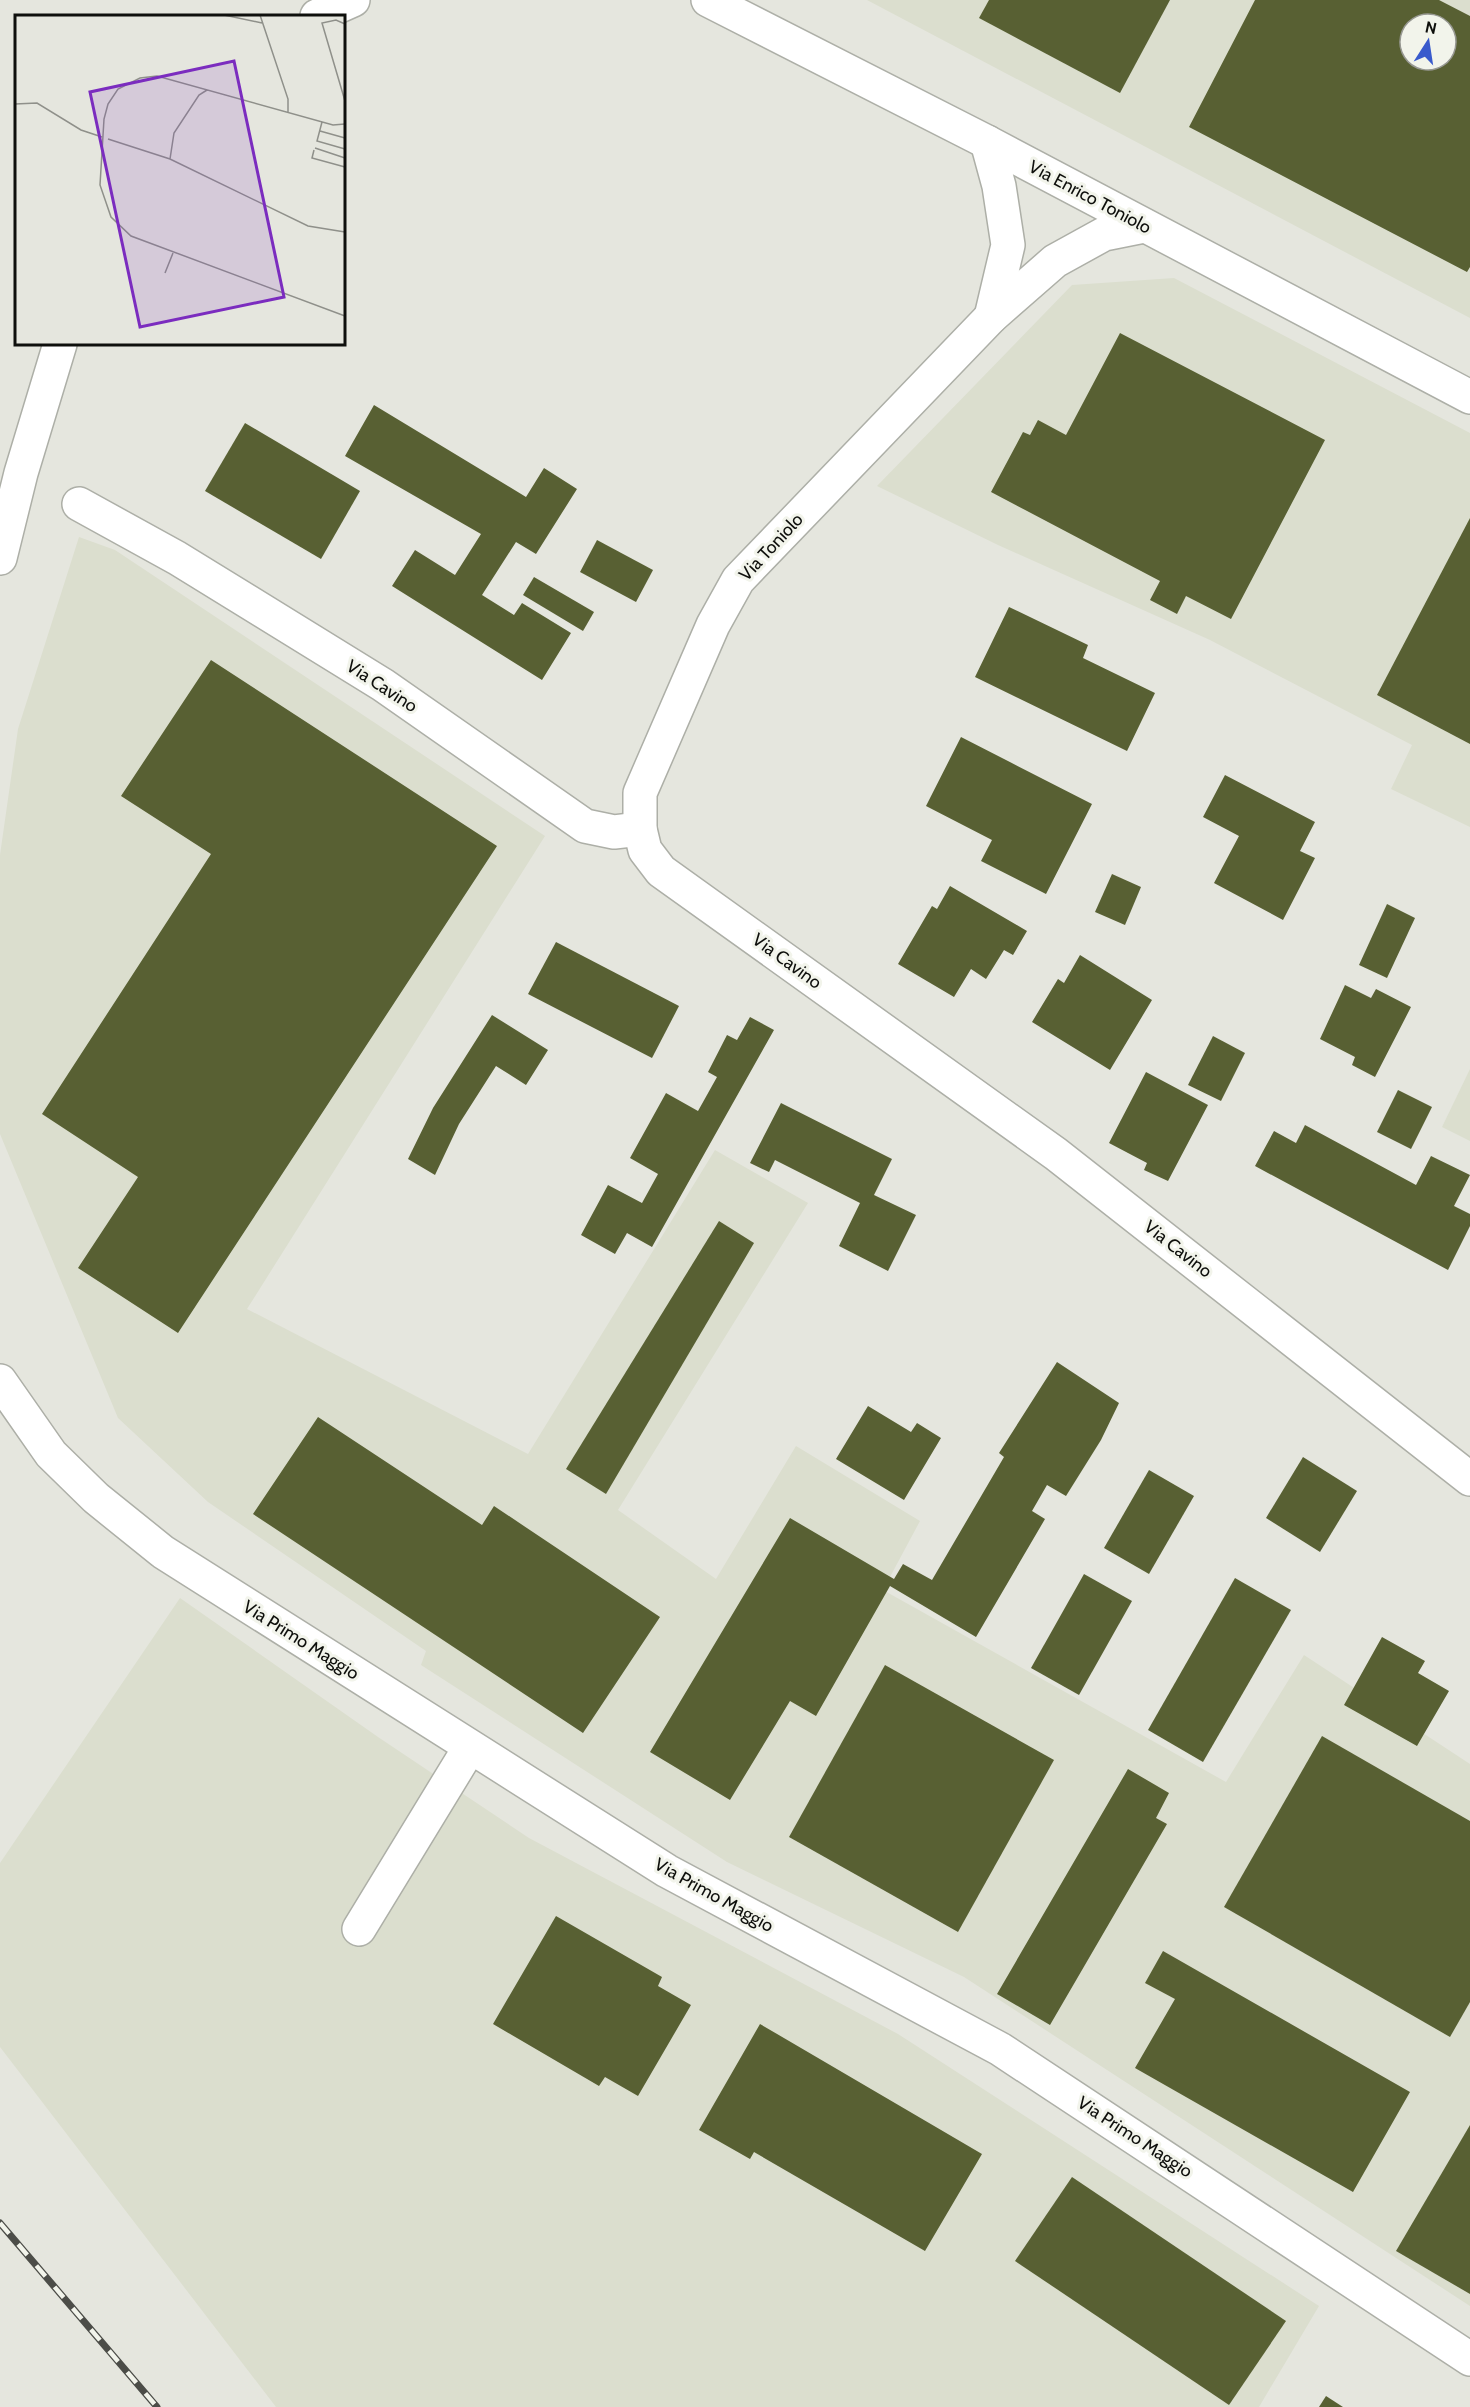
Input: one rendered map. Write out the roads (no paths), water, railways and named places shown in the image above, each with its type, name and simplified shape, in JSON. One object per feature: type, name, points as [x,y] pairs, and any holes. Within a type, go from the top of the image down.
[{"type":"street","points":[[319,15],[353,0]]},
{"type":"street","name":"Via Enrico Toniolo","points":[[708,0],[987,142],[1470,397]]},
{"type":"street","points":[[987,142],[999,186],[1008,245],[991,317]]},
{"type":"street","name":"Via Toniolo","points":[[640,830],[640,793],[713,626],[738,580],[991,317],[1055,261],[1104,234],[1144,226]]},
{"type":"street","points":[[0,558],[11,468],[60,345]]},
{"type":"street","name":"Via Cavino","points":[[79,504],[177,558],[383,685],[585,826],[614,831],[640,830],[645,850],[661,871],[1056,1154],[1470,1479]]},
{"type":"street","name":"Via Primo Maggio","points":[[0,1381],[51,1454],[96,1498],[163,1552],[667,1871],[1000,2049],[1470,2359]]},
{"type":"street","points":[[359,1929],[470,1747]]},
{"type":"railway","points":[[0,2223],[157,2407]]}]
